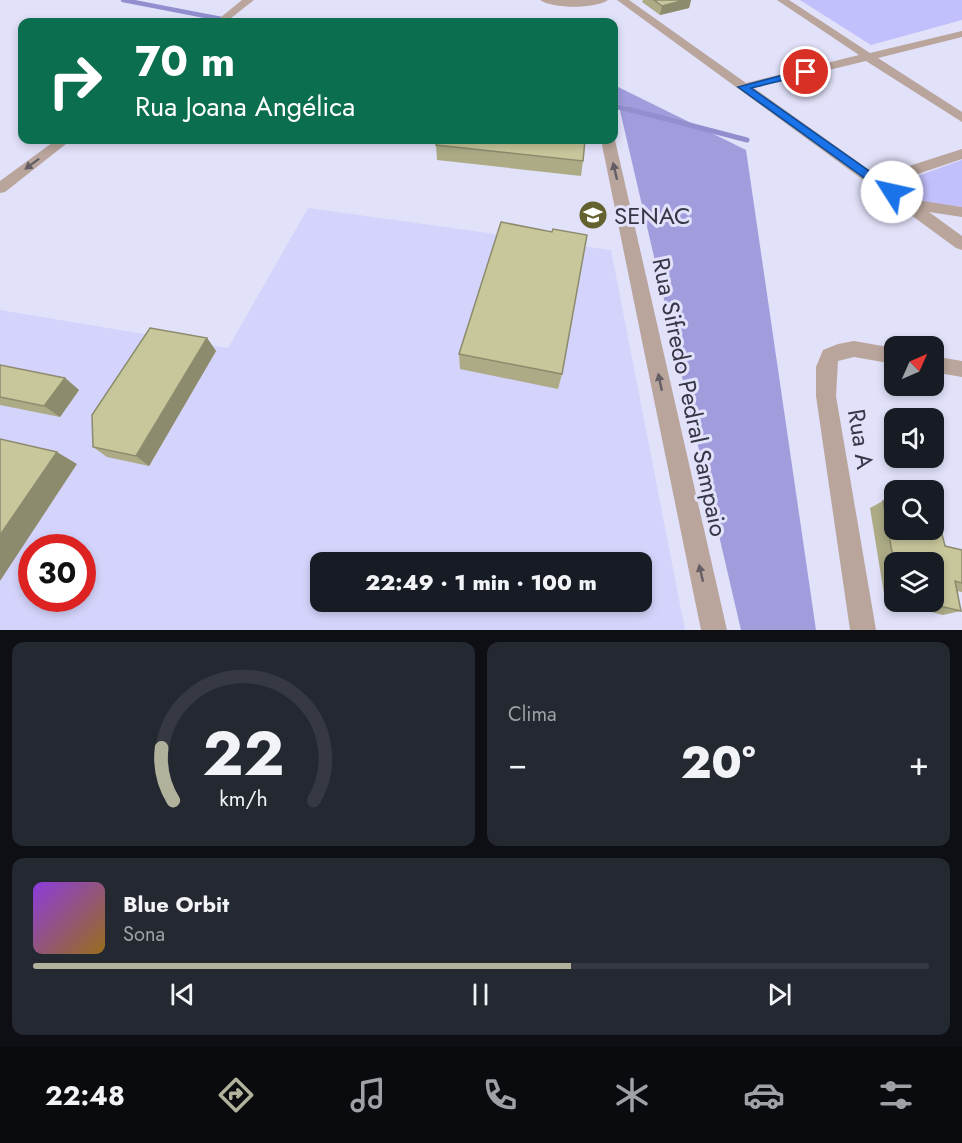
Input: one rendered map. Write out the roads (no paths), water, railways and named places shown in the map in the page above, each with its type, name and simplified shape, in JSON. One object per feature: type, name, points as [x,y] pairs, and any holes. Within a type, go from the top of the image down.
[{"type":"street","points":[[226,18],[249,0]]},
{"type":"street","points":[[545,0],[578,6],[603,0]]},
{"type":"street","points":[[622,0],[962,244]]},
{"type":"street","points":[[782,0],[962,118]]},
{"type":"street","points":[[743,87],[962,34]]},
{"type":"street","points":[[0,188],[59,144]]},
{"type":"street","name":"Rua Sifredo Pedral Sampaio","points":[[609,144],[714,630]]},
{"type":"street","points":[[877,182],[962,154]]},
{"type":"street","points":[[906,203],[962,212]]},
{"type":"street","name":"Rua A","points":[[866,629],[826,396],[826,367],[830,356],[845,348],[884,354]]},
{"type":"street","points":[[944,366],[962,369]]},
{"type":"waterway","points":[[123,0],[216,18]]},
{"type":"waterway","points":[[618,107],[633,111]]},
{"type":"waterway","points":[[628,109],[747,140]]},
{"type":"place","name":"SENAC","points":[[593,215]]}]
